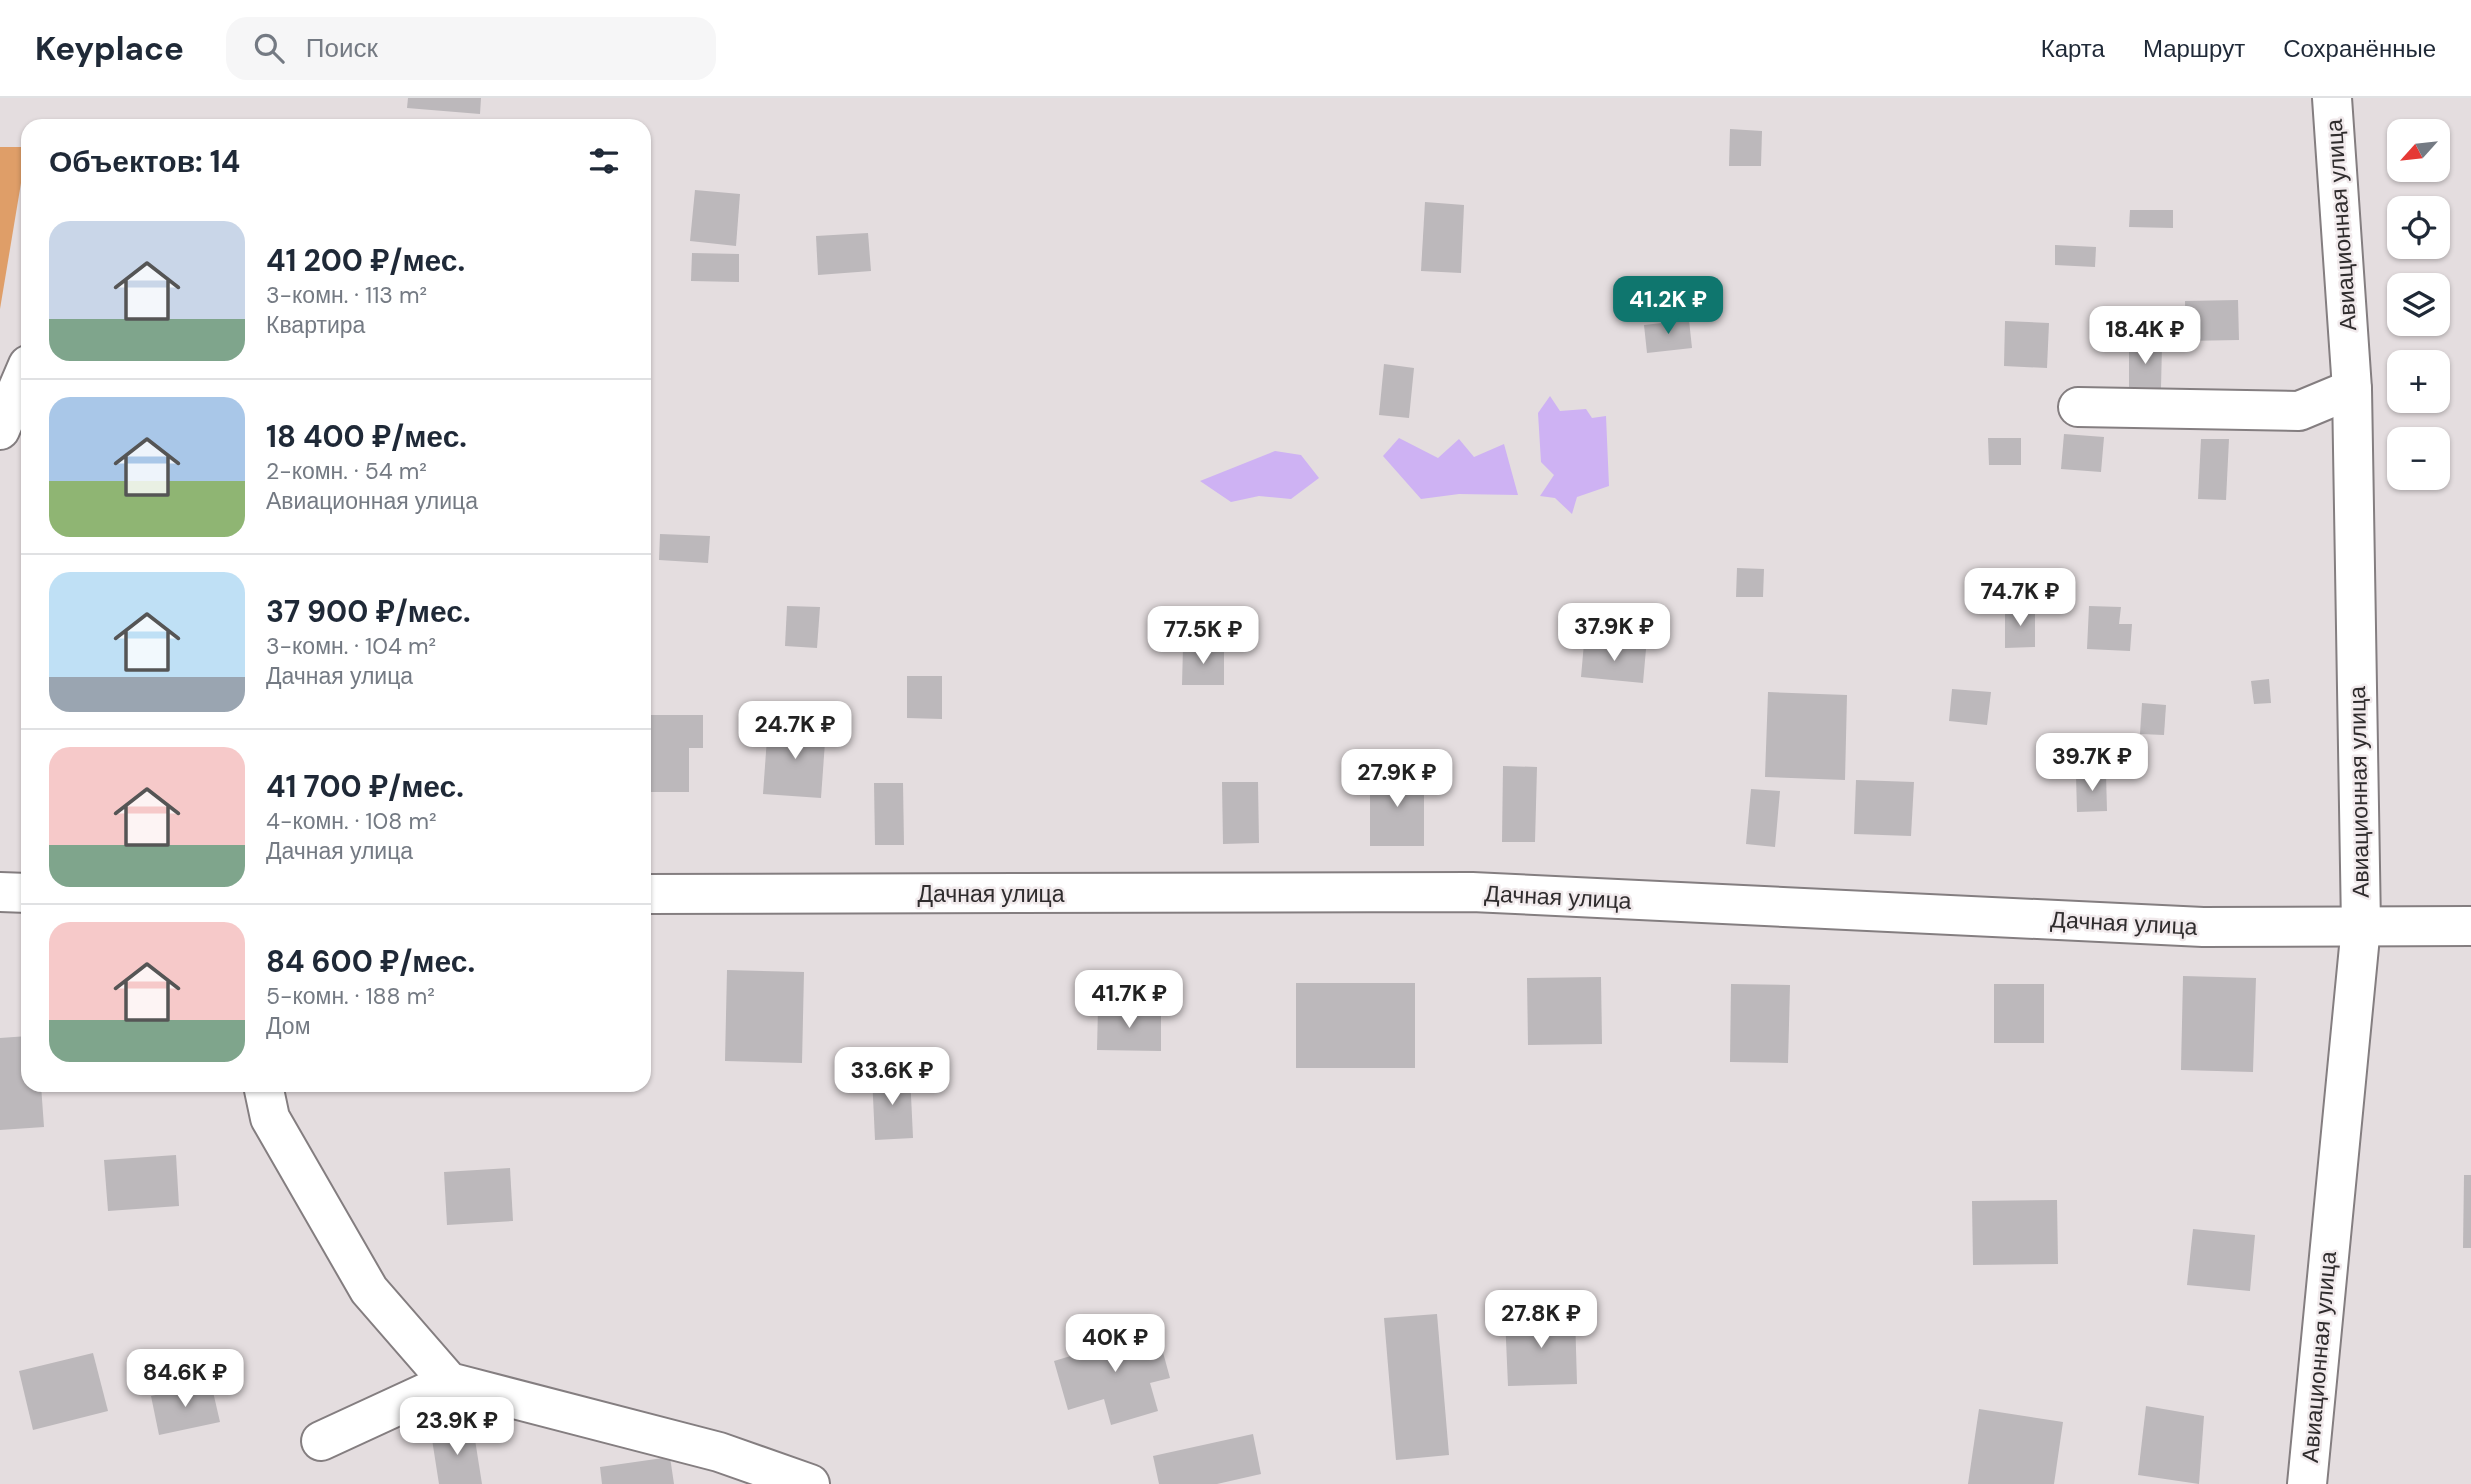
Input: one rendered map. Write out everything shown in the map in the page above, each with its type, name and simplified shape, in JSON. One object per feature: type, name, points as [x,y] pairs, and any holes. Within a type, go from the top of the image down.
[{"type":"street","name":"Авиационная улица","points":[[2307,1484],[2361,926],[2352,389],[2332,98]]},
{"type":"street","points":[[0,430],[21,381]]},
{"type":"street","points":[[2078,407],[2300,411],[2352,389]]},
{"type":"street","points":[[0,892],[21,893]]},
{"type":"street","name":"Дачная улица","points":[[651,894],[1472,892],[2203,927],[2471,926]]},
{"type":"street","points":[[264,1092],[270,1118],[369,1290],[449,1382],[719,1452],[810,1484]]},
{"type":"street","points":[[321,1441],[449,1382]]},
{"type":"shaded area","points":[[0,147],[21,147],[21,183],[0,309]]},
{"type":"shaded area","points":[[1550,396],[1560,411],[1586,409],[1592,418],[1606,416],[1609,486],[1577,497],[1572,514],[1555,498],[1540,496],[1554,475],[1541,462],[1538,413]]},
{"type":"shaded area","points":[[1399,438],[1438,458],[1459,439],[1474,457],[1504,444],[1518,495],[1459,494],[1421,499],[1383,456]]},
{"type":"shaded area","points":[[1275,451],[1301,455],[1319,478],[1291,499],[1259,496],[1231,502],[1200,481]]},
{"type":"building","points":[[408,98],[481,98],[480,114],[407,108]]},
{"type":"building","points":[[1730,129],[1762,131],[1761,166],[1729,166]]},
{"type":"building","points":[[695,190],[740,194],[736,246],[690,241]]},
{"type":"building","points":[[1425,202],[1464,205],[1461,273],[1421,271]]},
{"type":"building","points":[[2130,210],[2173,210],[2173,228],[2129,227]]},
{"type":"building","points":[[868,233],[871,271],[818,275],[816,236]]},
{"type":"building","points":[[2055,245],[2096,247],[2095,267],[2055,265]]},
{"type":"building","points":[[692,253],[739,254],[739,282],[691,281]]},
{"type":"building","points":[[2238,300],[2239,340],[2186,341],[2185,301]]},
{"type":"building","points":[[1689,320],[1692,348],[1647,353],[1644,325]]},
{"type":"building","points":[[2005,321],[2049,323],[2047,368],[2004,366]]},
{"type":"building","points":[[2129,345],[2162,345],[2161,388],[2129,387]]},
{"type":"building","points":[[1384,364],[1414,368],[1409,418],[1379,415]]},
{"type":"building","points":[[2064,434],[2104,437],[2101,472],[2061,469]]},
{"type":"building","points":[[1988,438],[2021,438],[2021,465],[1989,465]]},
{"type":"building","points":[[2201,439],[2229,439],[2226,500],[2198,499]]},
{"type":"building","points":[[660,534],[710,536],[708,563],[659,560]]},
{"type":"building","points":[[1737,568],[1764,569],[1763,597],[1736,597]]},
{"type":"building","points":[[787,606],[820,607],[817,648],[785,646]]},
{"type":"building","points":[[2089,606],[2121,607],[2119,624],[2132,624],[2130,651],[2087,649]]},
{"type":"building","points":[[2005,608],[2035,608],[2035,647],[2005,648]]},
{"type":"building","points":[[1584,643],[1646,649],[1643,683],[1581,677]]},
{"type":"building","points":[[1183,647],[1224,648],[1224,685],[1182,685]]},
{"type":"building","points":[[907,676],[942,676],[942,719],[907,718]]},
{"type":"building","points":[[2269,679],[2271,703],[2254,704],[2251,681]]},
{"type":"building","points":[[1952,689],[1991,692],[1987,725],[1949,721]]},
{"type":"building","points":[[1768,692],[1847,695],[1845,780],[1765,777]]},
{"type":"building","points":[[2142,703],[2166,705],[2164,735],[2140,734]]},
{"type":"building","points":[[651,715],[703,715],[703,748],[689,748],[689,792],[651,792]]},
{"type":"building","points":[[768,724],[826,728],[821,798],[763,794]]},
{"type":"building","points":[[1503,766],[1537,767],[1535,842],[1502,842]]},
{"type":"building","points":[[1370,772],[1424,773],[1424,846],[1370,846]]},
{"type":"building","points":[[2106,774],[2107,811],[2077,812],[2076,775]]},
{"type":"building","points":[[1856,780],[1914,782],[1911,836],[1854,834]]},
{"type":"building","points":[[1222,782],[1258,782],[1259,843],[1223,844]]},
{"type":"building","points":[[874,783],[903,783],[904,845],[875,845]]},
{"type":"building","points":[[1751,789],[1780,791],[1775,847],[1746,844]]},
{"type":"building","points":[[727,970],[804,972],[802,1063],[725,1061]]},
{"type":"building","points":[[2183,976],[2256,978],[2253,1072],[2181,1070]]},
{"type":"building","points":[[1601,977],[1602,1044],[1528,1045],[1527,978]]},
{"type":"building","points":[[1296,983],[1415,983],[1415,1068],[1296,1068]]},
{"type":"building","points":[[1731,984],[1790,985],[1788,1063],[1730,1062]]},
{"type":"building","points":[[1994,984],[2044,984],[2044,1043],[1994,1043]]},
{"type":"building","points":[[1098,1008],[1161,1009],[1161,1051],[1097,1050]]},
{"type":"building","points":[[21,1036],[21,1092],[42,1092],[44,1127],[0,1130],[0,1038]]},
{"type":"building","points":[[910,1074],[913,1138],[875,1140],[872,1076]]},
{"type":"building","points":[[176,1155],[179,1206],[108,1211],[104,1160]]},
{"type":"building","points":[[510,1168],[513,1221],[447,1225],[444,1172]]},
{"type":"building","points":[[2464,1175],[2471,1175],[2471,1248],[2463,1248]]},
{"type":"building","points":[[2057,1200],[2058,1264],[1973,1265],[1972,1201]]},
{"type":"building","points":[[2193,1229],[2255,1235],[2250,1291],[2187,1285]]},
{"type":"building","points":[[1437,1314],[1449,1455],[1396,1460],[1384,1318]]},
{"type":"building","points":[[1575,1314],[1577,1384],[1508,1386],[1505,1317]]},
{"type":"building","points":[[1139,1319],[1147,1349],[1161,1345],[1170,1378],[1150,1383],[1158,1411],[1111,1425],[1104,1399],[1068,1410],[1054,1361],[1104,1346],[1099,1330]]},
{"type":"building","points":[[93,1353],[108,1411],[33,1430],[19,1371]]},
{"type":"building","points":[[211,1383],[220,1422],[159,1435],[151,1396]]},
{"type":"building","points":[[2146,1406],[2204,1416],[2199,1484],[2138,1475]]},
{"type":"building","points":[[1979,1409],[2063,1422],[2054,1484],[1968,1484]]},
{"type":"building","points":[[473,1427],[482,1484],[439,1484],[431,1433]]},
{"type":"building","points":[[1253,1434],[1261,1474],[1217,1484],[1159,1484],[1153,1456]]},
{"type":"building","points":[[670,1457],[674,1484],[602,1484],[600,1467]]}]
